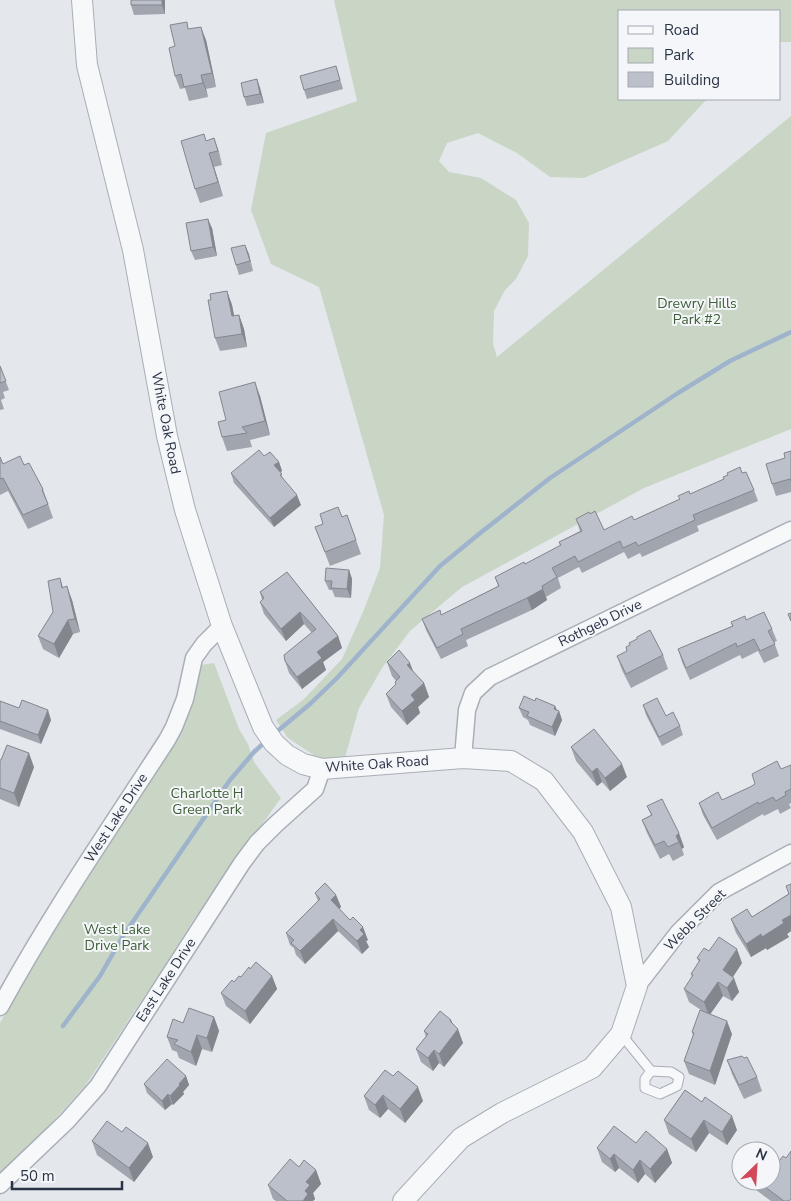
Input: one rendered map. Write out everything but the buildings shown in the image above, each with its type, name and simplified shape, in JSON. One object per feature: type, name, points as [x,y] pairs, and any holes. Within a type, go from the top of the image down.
[{"type":"street","name":"White Oak Road","points":[[82,0],[87,65],[135,259],[167,436],[185,510],[222,626],[263,727],[274,743],[287,755],[303,764],[322,769],[463,758],[511,761],[544,781],[583,832],[621,907],[637,986],[621,1034],[592,1068],[502,1113],[461,1138],[404,1201]]},
{"type":"street","name":"Rothgeb Drive","points":[[463,758],[467,710],[473,693],[490,677],[791,530]]},
{"type":"street","name":"West Lake Drive","points":[[0,1007],[25,962],[87,862],[174,728],[185,699],[194,658],[204,644],[222,626]]},
{"type":"street","name":"East Lake Drive","points":[[0,1185],[66,1121],[98,1086],[242,863],[257,843],[315,789],[322,769]]},
{"type":"street","name":"Webb Street","points":[[637,986],[678,933],[719,892],[791,853]]},
{"type":"lane","points":[[621,1034],[651,1071]]},
{"type":"green space","name":"Drewry Hills Park #2","points":[[334,0],[791,0],[791,42],[781,42],[781,10],[618,10],[618,100],[706,100],[668,141],[584,178],[550,177],[517,153],[478,133],[447,143],[439,161],[449,172],[481,178],[516,200],[529,223],[528,256],[516,279],[505,290],[494,311],[493,344],[497,357],[791,116],[791,429],[644,488],[462,587],[410,631],[382,668],[359,708],[344,761],[318,758],[288,738],[276,720],[303,700],[342,659],[380,568],[384,515],[319,287],[271,264],[251,210],[266,133],[357,101]]},
{"type":"green space","points":[[214,663],[239,729],[248,744],[254,762],[281,798],[194,919],[85,1086],[20,1158],[0,1177],[0,1023],[30,969],[63,916],[173,747],[181,730],[201,665]]},
{"type":"waterway","points":[[274,734],[337,678],[440,566],[550,478],[678,393],[730,361],[791,332]]},
{"type":"waterway","points":[[63,1026],[100,976],[123,936],[230,780],[266,741]]},
{"type":"park label","name":"Charlotte H Green Park","points":[[207,802]]},
{"type":"park label","name":"West Lake Drive Park","points":[[117,938]]}]
